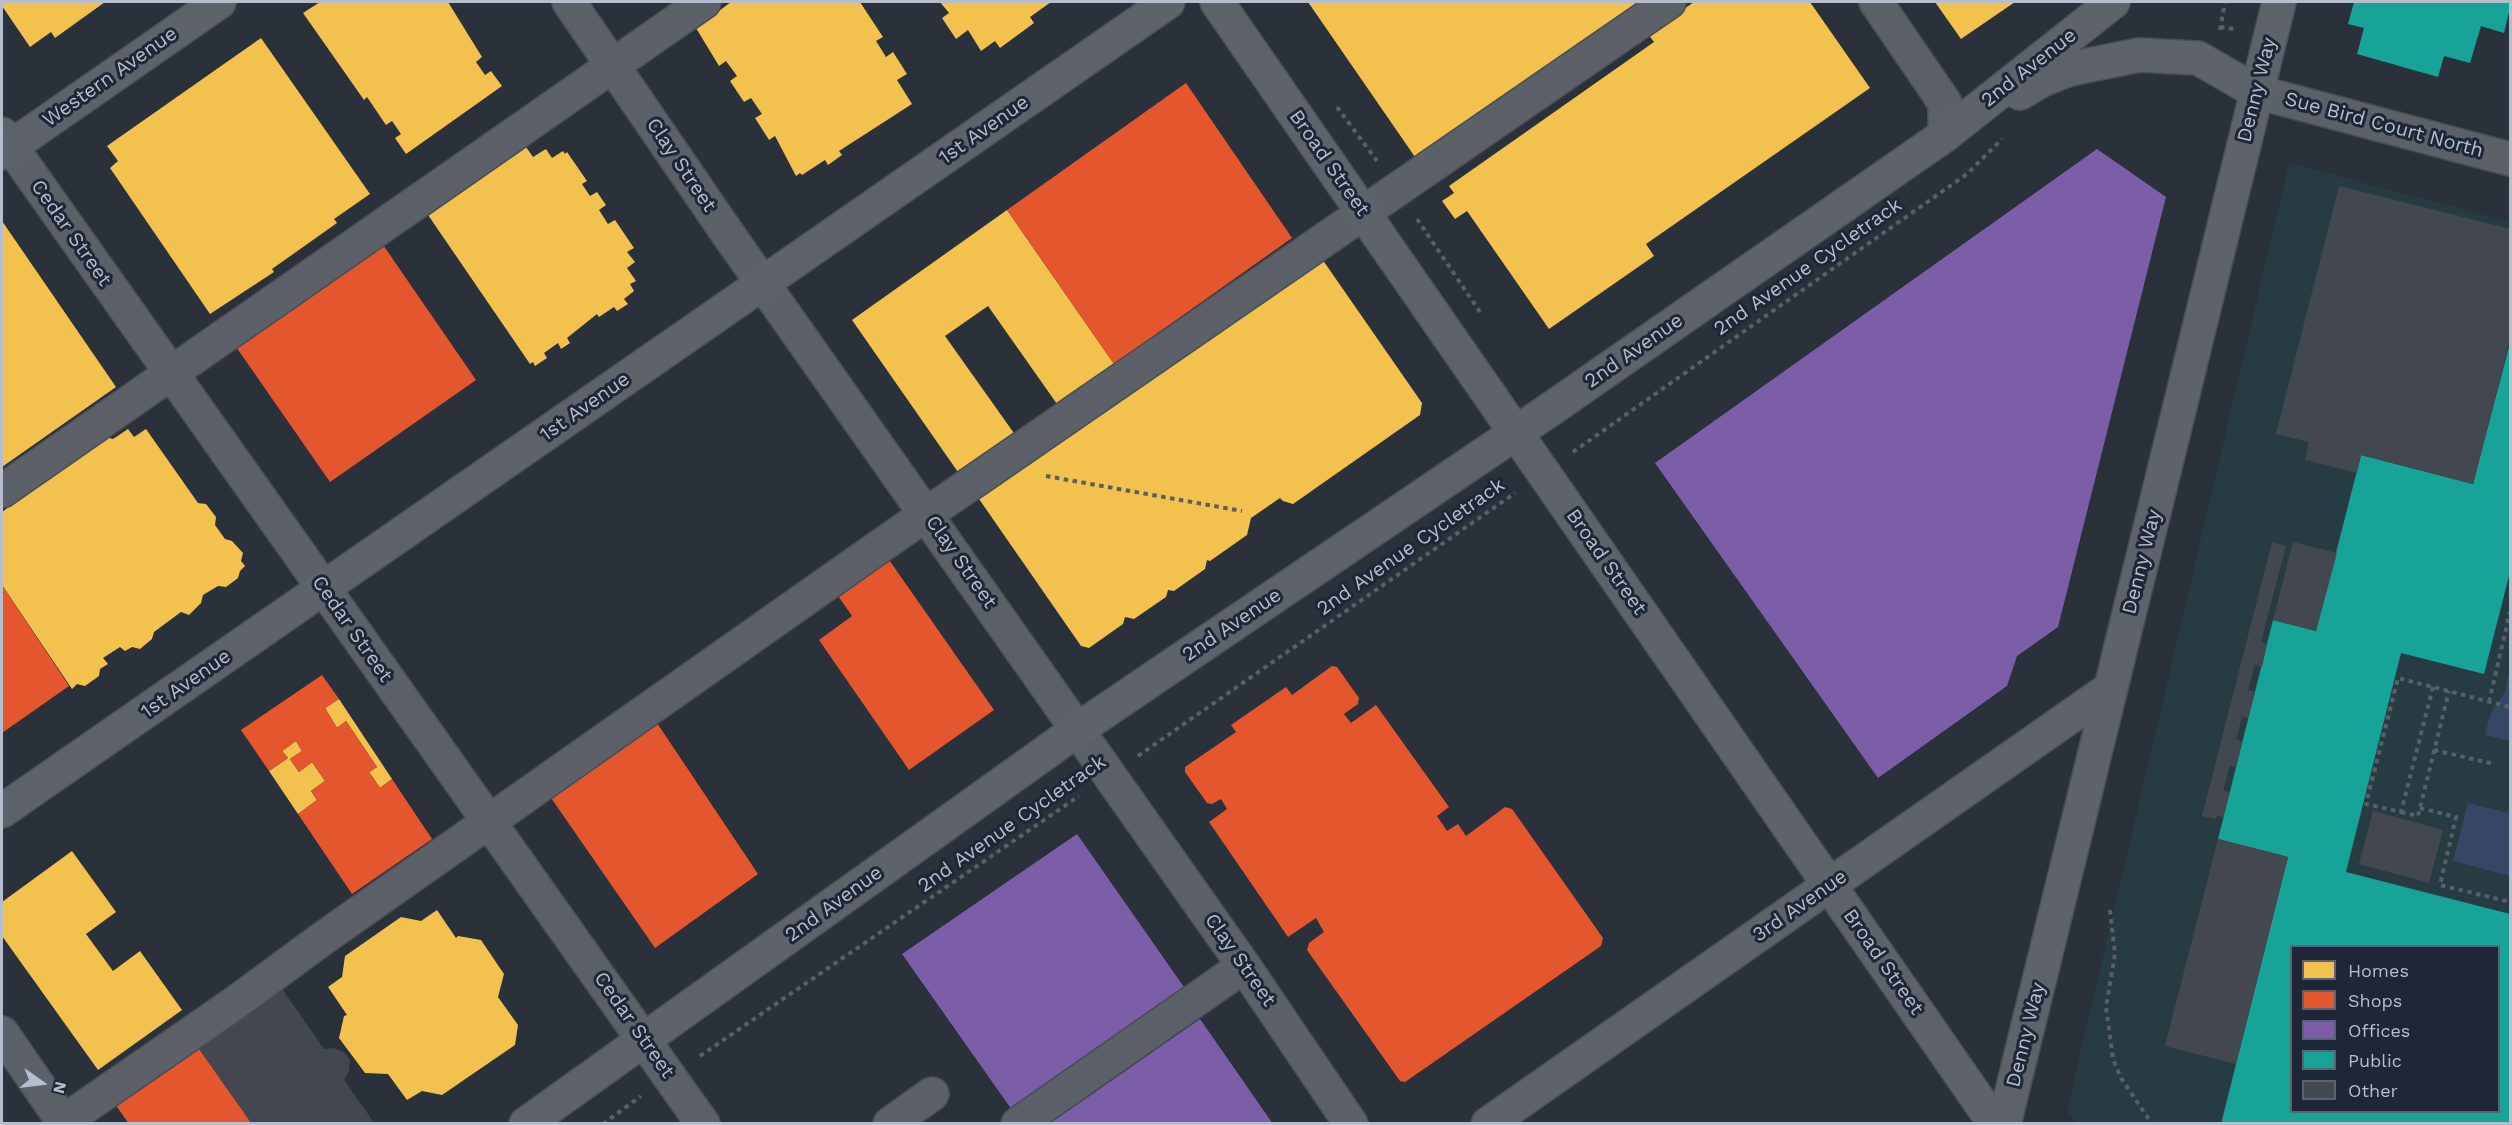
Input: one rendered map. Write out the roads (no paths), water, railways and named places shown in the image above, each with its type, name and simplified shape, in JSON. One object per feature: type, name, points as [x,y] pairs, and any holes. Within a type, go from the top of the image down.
[{"type":"main road","name":"Western Avenue","points":[[4,145],[219,2]]},
{"type":"main road","name":"1st Avenue","points":[[2,811],[1168,2]]},
{"type":"main road","name":"Broad Street","points":[[1217,2],[1995,1124]]},
{"type":"main road","name":"2nd Avenue","points":[[526,1124],[1077,730],[1516,433],[1945,135],[2113,2]]},
{"type":"main road","name":"Denny Way","points":[[2004,1124],[2279,2]]},
{"type":"main road","name":"2nd Avenue","points":[[1945,135],[2042,80],[2070,69],[2119,57],[2169,55],[2198,58],[2257,92]]},
{"type":"main road","name":"3rd Avenue","points":[[1488,1124],[2111,688]]},
{"type":"street","name":"Clay Street","points":[[569,2],[763,284],[927,513],[1244,966],[1351,1124]]},
{"type":"street","points":[[2,491],[704,2]]},
{"type":"street","points":[[2,1033],[62,1123],[927,513],[1669,2]]},
{"type":"street","points":[[1876,2],[1945,104],[1945,135]]},
{"type":"street","name":"Sue Bird Court North","points":[[2257,92],[2511,159]]},
{"type":"street","name":"Cedar Street","points":[[4,145],[170,372],[703,1124]]},
{"type":"street","points":[[1018,1124],[1244,966]]},
{"type":"street","points":[[890,1124],[932,1094]]},
{"type":"water","points":[[2510,669],[2510,741],[2485,735],[2490,715],[2505,692]]},
{"type":"water","points":[[2468,803],[2508,813],[2510,803],[2510,876],[2453,861]]}]
